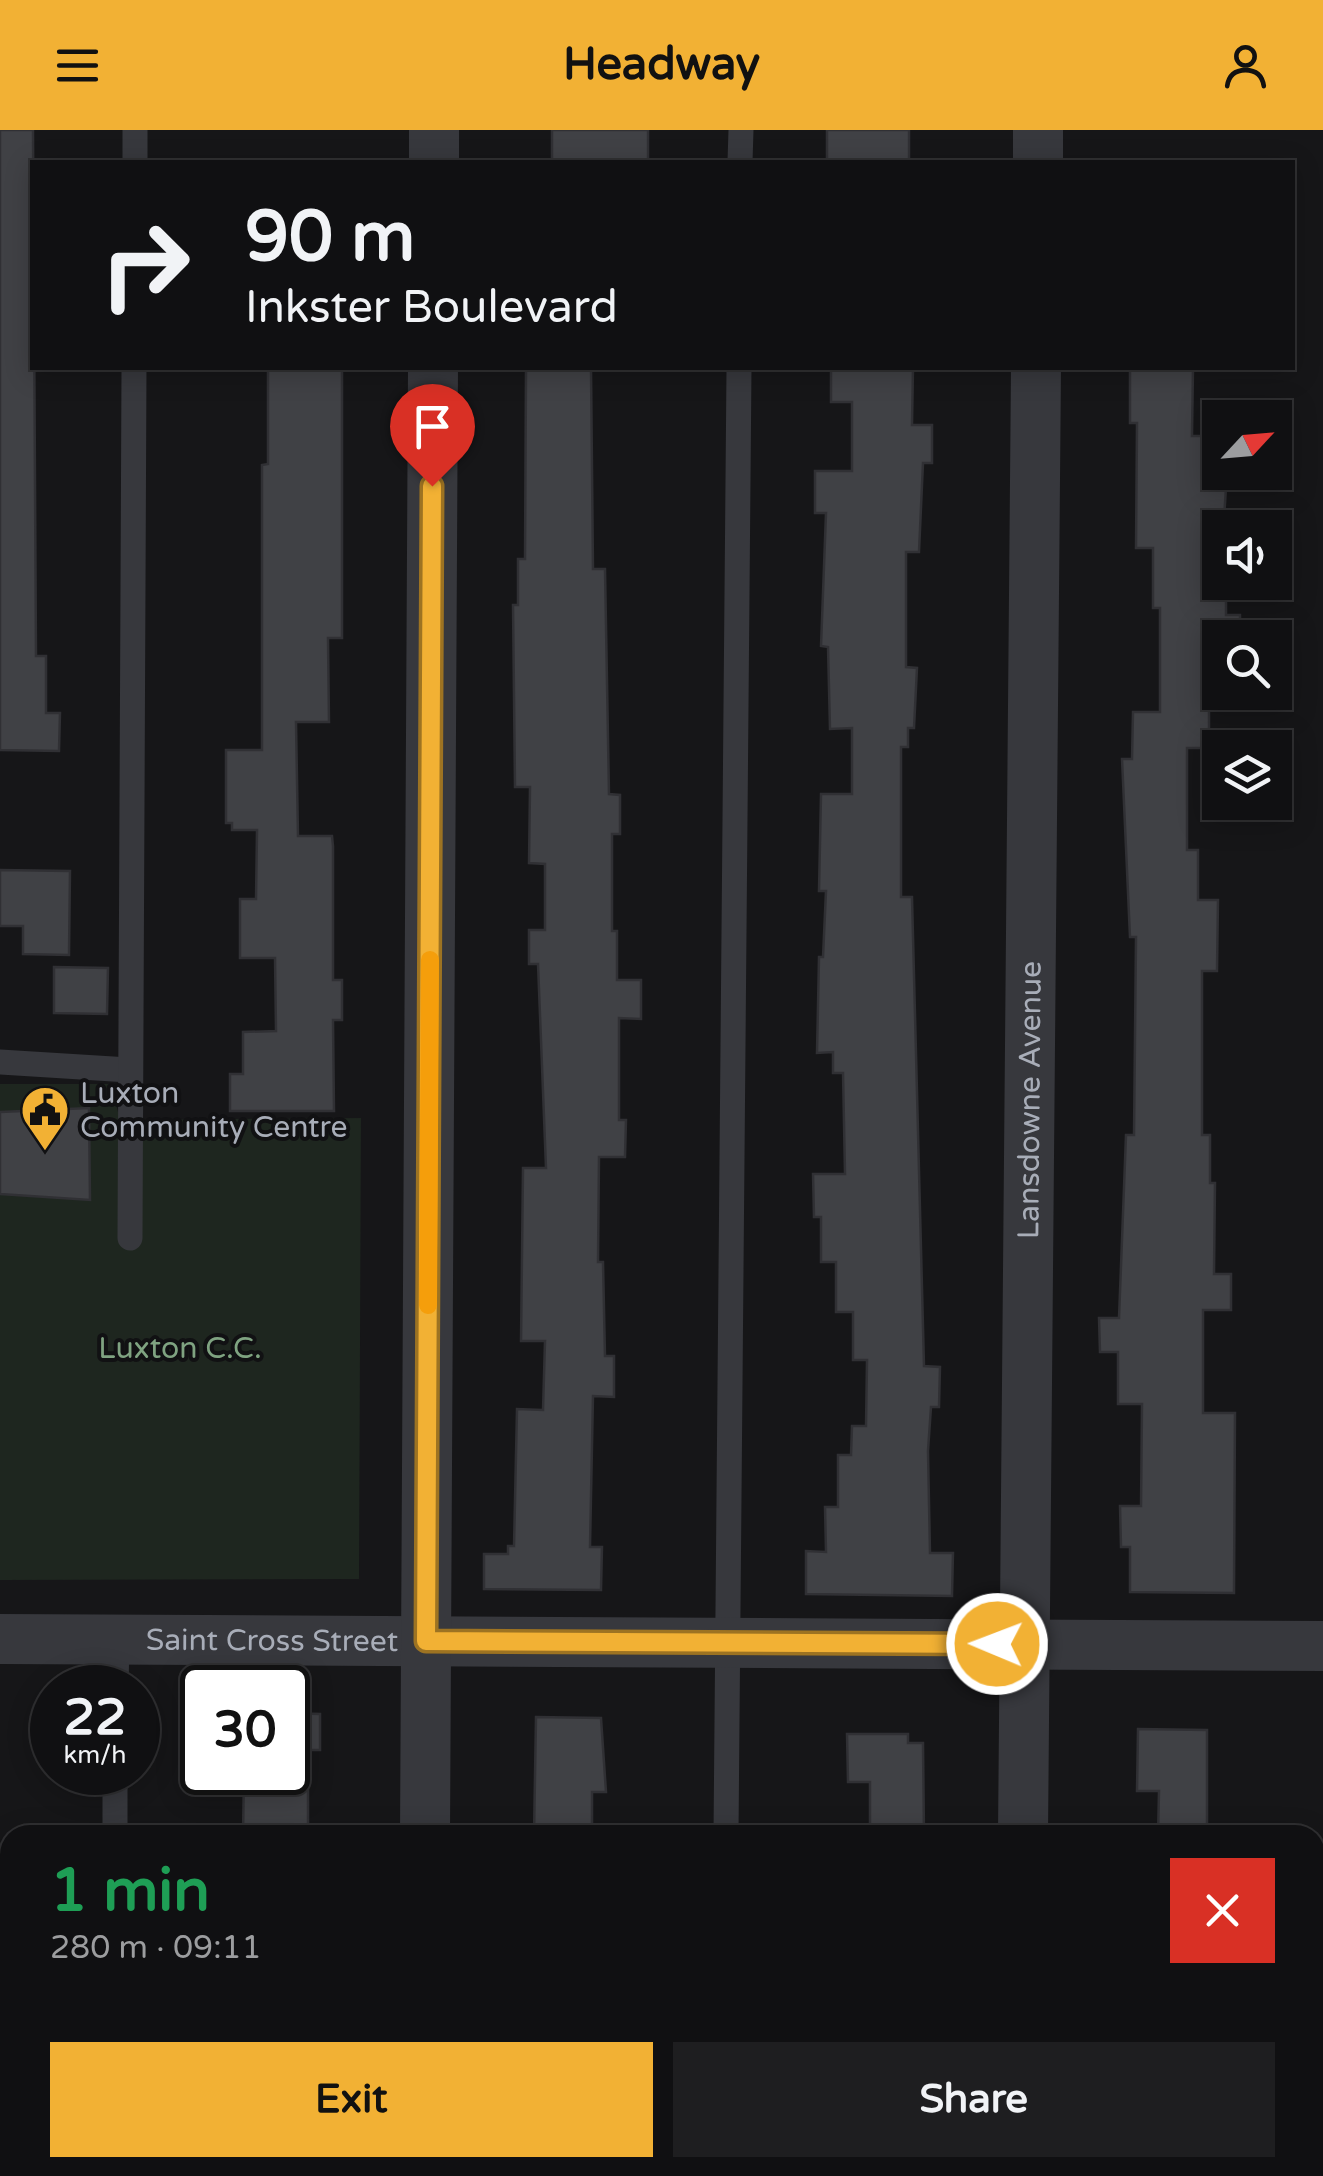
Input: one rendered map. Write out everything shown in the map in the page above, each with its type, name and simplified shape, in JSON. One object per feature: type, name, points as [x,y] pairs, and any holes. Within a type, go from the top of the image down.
[{"type":"street","points":[[434,130],[434,160]]},
{"type":"street","points":[[1038,130],[1038,160]]},
{"type":"street","points":[[425,1825],[432,370]]},
{"type":"street","name":"Lansdowne Avenue","points":[[1024,1825],[1036,370]]},
{"type":"street","name":"Saint Cross Street","points":[[0,1638],[116,1663],[426,1641],[1323,1646]]},
{"type":"lane","points":[[135,160],[136,130]]},
{"type":"lane","points":[[740,160],[741,130]]},
{"type":"lane","points":[[130,1238],[134,370]]},
{"type":"lane","points":[[726,1825],[739,370]]},
{"type":"lane","points":[[0,1062],[129,1070]]},
{"type":"lane","points":[[115,1825],[116,1795]]},
{"type":"green space","name":"Luxton C.C.","points":[[0,1084],[111,1084],[120,1120],[361,1118],[359,1579],[0,1580]]},
{"type":"building","points":[[0,130],[33,130],[30,370],[34,370],[36,656],[46,656],[46,713],[60,713],[59,751],[0,750]]},
{"type":"building","points":[[552,130],[648,130],[648,160],[552,160]]},
{"type":"building","points":[[827,130],[909,130],[909,160],[827,160]]},
{"type":"building","points":[[268,370],[342,370],[342,638],[328,638],[329,722],[296,722],[298,836],[332,836],[333,846],[333,980],[342,980],[342,1020],[333,1020],[334,1111],[230,1111],[230,1074],[243,1074],[243,1032],[276,1031],[275,958],[240,958],[240,899],[256,899],[257,830],[232,830],[232,823],[226,823],[226,750],[262,750],[262,465],[268,464]]},
{"type":"building","points":[[526,370],[591,370],[593,569],[605,569],[609,794],[620,795],[620,834],[612,834],[612,931],[617,931],[617,980],[641,980],[641,1019],[619,1018],[619,1120],[626,1120],[625,1157],[599,1157],[598,1262],[603,1262],[605,1356],[614,1356],[614,1397],[593,1396],[590,1547],[602,1547],[601,1590],[484,1589],[484,1554],[508,1554],[508,1546],[514,1546],[517,1409],[543,1410],[545,1341],[521,1341],[523,1168],[546,1168],[538,964],[529,964],[529,930],[545,930],[545,864],[529,863],[530,787],[515,787],[513,605],[518,605],[518,559],[525,559]]},
{"type":"building","points":[[831,370],[913,370],[912,425],[932,425],[932,463],[923,463],[919,552],[906,552],[906,667],[917,668],[914,728],[908,728],[908,747],[901,747],[901,897],[912,897],[924,1366],[940,1367],[939,1407],[931,1407],[928,1451],[930,1553],[953,1553],[952,1596],[806,1594],[806,1551],[826,1552],[825,1507],[838,1507],[838,1455],[851,1455],[852,1426],[866,1426],[867,1360],[853,1360],[853,1312],[836,1312],[836,1262],[821,1262],[821,1217],[814,1217],[813,1174],[845,1174],[843,1073],[833,1073],[833,1052],[817,1053],[819,957],[823,957],[826,891],[819,891],[821,794],[852,794],[852,728],[830,729],[828,647],[821,646],[826,513],[815,513],[815,471],[852,471],[852,402],[831,402]]},
{"type":"building","points":[[1130,370],[1193,370],[1192,436],[1202,436],[1202,490],[1226,490],[1225,510],[1202,510],[1202,600],[1226,600],[1226,615],[1240,615],[1240,620],[1202,620],[1202,710],[1209,710],[1209,730],[1202,730],[1202,748],[1187,748],[1187,850],[1198,850],[1198,900],[1218,900],[1217,971],[1202,971],[1202,1135],[1210,1135],[1210,1183],[1215,1183],[1214,1274],[1231,1274],[1231,1310],[1203,1310],[1203,1413],[1235,1413],[1234,1593],[1130,1592],[1130,1547],[1121,1547],[1120,1506],[1141,1506],[1142,1404],[1118,1404],[1118,1352],[1100,1352],[1099,1318],[1119,1318],[1126,1135],[1134,1135],[1136,937],[1130,937],[1122,759],[1132,759],[1133,712],[1160,712],[1160,608],[1153,608],[1153,548],[1136,548],[1137,423],[1130,423]]},
{"type":"building","points":[[0,870],[70,871],[69,955],[23,954],[23,926],[0,926]]},
{"type":"building","points":[[54,967],[108,968],[107,1014],[54,1013]]},
{"type":"building","name":"Luxton Community Centre","points":[[89,1108],[90,1200],[0,1194],[0,1112]]},
{"type":"building","points":[[310,1714],[320,1714],[320,1750],[310,1750]]},
{"type":"building","points":[[536,1717],[601,1718],[606,1792],[592,1792],[592,1825],[534,1825]]},
{"type":"building","points":[[1138,1729],[1207,1730],[1207,1825],[1158,1825],[1159,1791],[1137,1791]]},
{"type":"building","points":[[847,1734],[908,1734],[908,1743],[923,1743],[924,1825],[870,1825],[870,1782],[848,1782]]},
{"type":"building","points":[[244,1795],[308,1795],[308,1825],[243,1825]]},
{"type":"slow traffic","points":[[428,1305],[430,960]]},
{"type":"place","name":"Luxton Community Centre","points":[[45,1152]]},
{"type":"route","points":[[432,486],[426,1641],[997,1644]]}]
